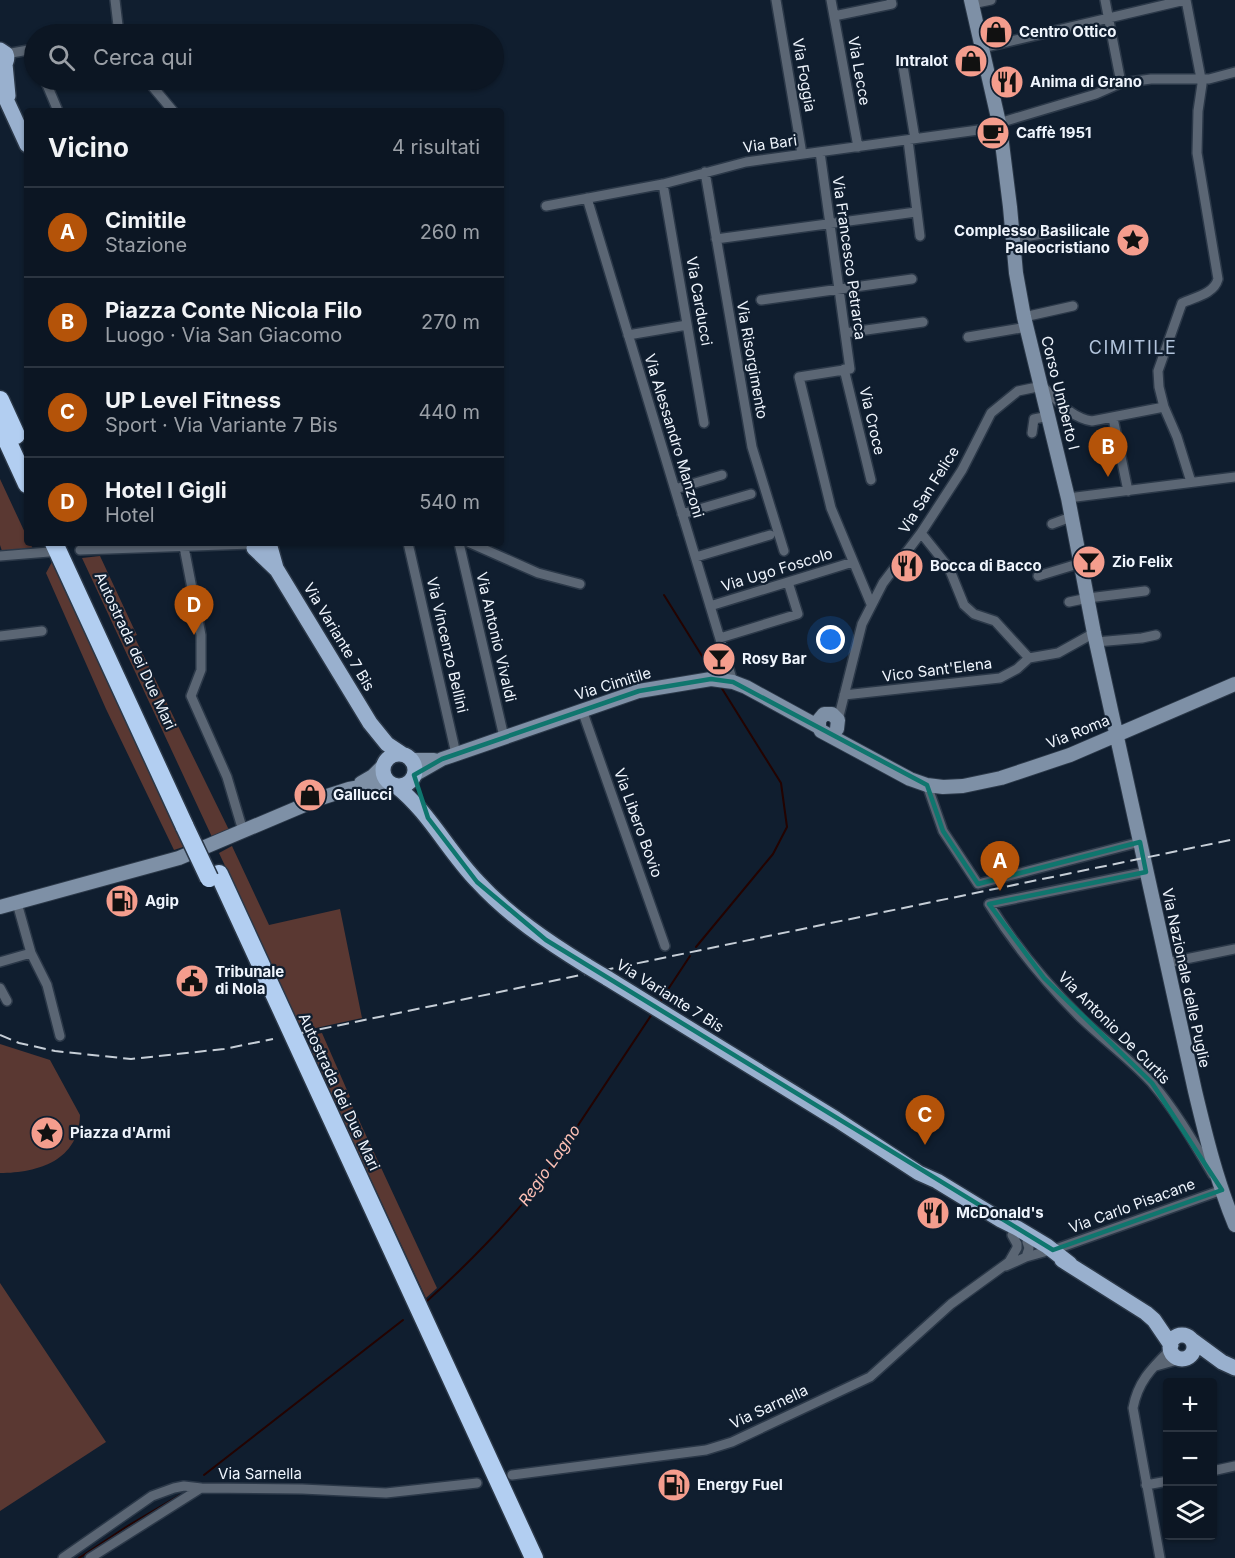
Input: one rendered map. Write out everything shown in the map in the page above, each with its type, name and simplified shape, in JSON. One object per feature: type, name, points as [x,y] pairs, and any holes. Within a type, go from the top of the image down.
[{"type":"highway","points":[[0,400],[24,452]]},
{"type":"highway","points":[[0,425],[24,477]]},
{"type":"highway","name":"Autostrada dei Due Mari","points":[[73,547],[190,825]]},
{"type":"highway","name":"Autostrada dei Due Mari","points":[[52,548],[190,825],[534,1558]]},
{"type":"highway","name":"Autostrada dei Due Mari","points":[[214,876],[523,1558]]},
{"type":"main road","points":[[2,55],[10,110]]},
{"type":"main road","points":[[0,86],[24,139]]},
{"type":"main road","name":"Via Variante 7 Bis","points":[[253,546],[277,570],[370,723],[410,767],[415,792],[428,818],[477,882],[510,912],[546,940],[836,1119],[919,1173],[933,1186],[1012,1235],[1027,1250],[1048,1251]]},
{"type":"main road","name":"Via Variante 7 Bis","points":[[270,546],[277,570]]},
{"type":"main road","name":"Via Variante 7 Bis","points":[[370,723],[384,764]]},
{"type":"main road","points":[[392,756],[410,767],[404,785],[392,784],[383,775],[384,764],[392,756]]},
{"type":"main road","name":"Via Variante 7 Bis","points":[[392,784],[428,818]]},
{"type":"main road","name":"Via Variante 7 Bis","points":[[919,1173],[937,1180],[1001,1220],[1017,1227],[1048,1251],[1136,1305],[1154,1320],[1189,1338],[1228,1365]]},
{"type":"main road","name":"Via Variante 7 Bis","points":[[1001,1220],[1027,1250]]},
{"type":"main road","name":"Via Variante 7 Bis","points":[[1154,1320],[1177,1353],[1228,1365]]},
{"type":"main road","points":[[1175,1338],[1189,1338],[1193,1351],[1177,1353],[1175,1338]]},
{"type":"street","points":[[115,0],[116,24]]},
{"type":"street","name":"Via Foggia","points":[[776,0],[802,154]]},
{"type":"street","name":"Via Lecce","points":[[831,0],[858,147]]},
{"type":"street","points":[[834,16],[892,4],[891,0]]},
{"type":"street","points":[[991,0],[971,2],[1000,125]]},
{"type":"street","points":[[1105,0],[1121,83]]},
{"type":"street","points":[[982,48],[1185,0],[1202,79],[1196,131],[1197,153],[1218,279],[1212,290],[1182,303],[1158,372],[1164,407],[1177,437],[1191,482]]},
{"type":"street","points":[[2,55],[24,52]]},
{"type":"street","points":[[903,66],[920,236]]},
{"type":"street","name":"Via Bari","points":[[546,206],[663,184],[746,162],[911,140],[1000,125],[1096,94],[1121,83],[1151,79],[1202,79],[1235,72]]},
{"type":"street","points":[[49,90],[57,108]]},
{"type":"street","points":[[155,90],[170,108]]},
{"type":"street","name":"Corso Umberto I","points":[[1000,125],[1016,273],[1068,498],[1095,638],[1117,735]]},
{"type":"street","name":"Via Francesco Petrarca","points":[[820,152],[847,369]]},
{"type":"street","name":"Via Risorgimento","points":[[705,172],[752,447],[784,551]]},
{"type":"street","name":"Via Carducci","points":[[663,184],[704,423]]},
{"type":"street","name":"Via Alessandro Manzoni","points":[[587,198],[734,682]]},
{"type":"street","points":[[716,239],[916,212]]},
{"type":"street","points":[[1013,238],[1048,233]]},
{"type":"street","points":[[761,300],[912,279]]},
{"type":"street","points":[[968,338],[1073,306]]},
{"type":"street","points":[[844,333],[923,322]]},
{"type":"street","points":[[628,335],[687,325]]},
{"type":"street","points":[[847,369],[799,377],[831,508],[871,604]]},
{"type":"street","name":"Via Croce","points":[[847,369],[871,480]]},
{"type":"street","points":[[1042,386],[1083,420],[1113,418],[1164,407]]},
{"type":"street","name":"Via San Felice","points":[[829,723],[844,698],[862,624],[883,583],[921,533],[962,470],[991,413],[1018,392],[1042,386]]},
{"type":"street","points":[[1032,434],[1034,419],[1049,416]]},
{"type":"street","points":[[1113,418],[1128,491]]},
{"type":"street","points":[[675,489],[722,475]]},
{"type":"street","points":[[1068,498],[1235,477]]},
{"type":"street","points":[[682,514],[751,494]]},
{"type":"street","points":[[1052,524],[1071,517]]},
{"type":"street","points":[[921,533],[949,568],[958,585],[964,605],[974,614],[995,621],[1029,658]]},
{"type":"street","points":[[696,557],[770,535]]},
{"type":"street","points":[[73,547],[106,546]]},
{"type":"street","points":[[161,546],[218,546]]},
{"type":"street","name":"Via Vincenzo Bellini","points":[[409,546],[456,754]]},
{"type":"street","name":"Via Antonio Vivaldi","points":[[460,546],[504,737]]},
{"type":"street","points":[[477,546],[538,573],[580,584]]},
{"type":"street","points":[[184,547],[202,651],[201,670],[191,696],[227,777],[243,831]]},
{"type":"street","points":[[0,556],[52,548]]},
{"type":"street","name":"Via Ugo Foscolo","points":[[710,606],[853,562]]},
{"type":"street","points":[[1038,576],[1081,562]]},
{"type":"street","points":[[720,638],[798,614],[788,582]]},
{"type":"street","points":[[1069,602],[1145,591]]},
{"type":"street","points":[[0,636],[42,631]]},
{"type":"street","points":[[1095,638],[1142,638],[1156,634]]},
{"type":"street","name":"Vico Sant'Elena","points":[[844,698],[1000,678],[1017,669],[1029,658],[1058,653],[1095,638]]},
{"type":"street","name":"Via Cimitile","points":[[410,767],[442,759],[639,691],[711,679],[734,682],[794,714],[829,723],[847,743],[910,779],[927,785]]},
{"type":"street","name":"Via Roma","points":[[927,785],[963,786],[1001,778],[1070,755],[1235,684]]},
{"type":"street","name":"Via Libero Bovio","points":[[582,710],[665,946]]},
{"type":"street","name":"Via Nazionale delle Puglie","points":[[1117,735],[1204,1132],[1235,1226]]},
{"type":"street","points":[[60,1036],[47,985],[7,904],[179,858],[290,810],[349,789],[374,777],[384,764]]},
{"type":"street","points":[[349,789],[392,784]]},
{"type":"street","points":[[927,785],[943,831],[978,884],[1140,842]]},
{"type":"street","name":"Via Antonio De Curtis","points":[[1146,872],[989,904],[1009,936],[1044,978],[1082,1019],[1152,1083],[1179,1119],[1222,1190]]},
{"type":"street","points":[[1166,963],[1235,949]]},
{"type":"street","points":[[0,962],[31,953]]},
{"type":"street","points":[[0,988],[7,1001]]},
{"type":"street","name":"Via Carlo Pisacane","points":[[1048,1251],[1222,1190]]},
{"type":"street","points":[[999,1270],[1016,1252],[1017,1244],[1012,1235]]},
{"type":"street","points":[[999,1270],[1027,1250]]},
{"type":"street","name":"Via Sarnella","points":[[512,1475],[706,1450],[732,1442],[870,1377],[951,1304],[999,1270]]},
{"type":"street","points":[[1160,1558],[1132,1408],[1136,1390],[1153,1367],[1177,1353]]},
{"type":"street","points":[[1153,1367],[1177,1353]]},
{"type":"street","points":[[1217,1470],[1235,1466]]},
{"type":"street","points":[[1146,1485],[1163,1482]]},
{"type":"street","name":"Via Sarnella","points":[[63,1558],[152,1496],[184,1486],[386,1493],[477,1483]]},
{"type":"street","points":[[90,1558],[201,1488]]},
{"type":"highlighted area","points":[[711,679],[733,682],[927,785],[943,831],[978,884],[1140,842],[1146,872],[989,904],[1044,978],[1152,1083],[1222,1190],[1053,1250],[546,940],[477,882],[428,818],[414,775],[442,759],[639,691]]},
{"type":"shaded area","points":[[0,479],[24,531],[24,546],[32,546],[33,549],[2,551],[0,545]]},
{"type":"shaded area","points":[[100,556],[137,635],[134,636],[229,830],[212,837],[82,558]]},
{"type":"shaded area","points":[[53,560],[186,846],[174,850],[106,709],[46,573]]},
{"type":"shaded area","points":[[232,846],[269,925],[340,909],[362,1018],[302,1031],[219,853]]},
{"type":"shaded area","points":[[322,1033],[350,1097],[336,1104],[305,1036]]},
{"type":"shaded area","name":"Piazza d'Armi","points":[[0,1044],[50,1060],[80,1115],[73,1143],[65,1153],[42,1167],[0,1173]]},
{"type":"shaded area","points":[[351,1103],[437,1288],[426,1298],[338,1109]]},
{"type":"shaded area","points":[[0,1283],[106,1442],[0,1511]]},
{"type":"waterway","points":[[664,595],[712,672]]},
{"type":"waterway","points":[[696,947],[773,854],[787,827],[781,783],[721,687]]},
{"type":"waterway","points":[[659,1003],[690,956]]},
{"type":"waterway","name":"Regio Lagno","points":[[427,1301],[488,1242],[530,1195],[652,1014]]},
{"type":"waterway","points":[[204,1475],[403,1320]]},
{"type":"waterway","name":"Regio Lagno","points":[[79,1558],[180,1495]]},
{"type":"railway","points":[[302,1033],[1235,839]]},
{"type":"railway","points":[[0,1035],[19,1043],[55,1051],[131,1059],[224,1049],[273,1039]]},
{"type":"place","name":"Centro Ottico","points":[[996,32]]},
{"type":"place","name":"Intralot","points":[[971,61]]},
{"type":"place","name":"Anima di Grano","points":[[1007,82]]},
{"type":"place","name":"Caffè 1951","points":[[993,133]]},
{"type":"place","name":"Complesso Basilicale Paleocristiano","points":[[1133,240]]},
{"type":"place","name":"Piazza Conte Nicola Filo","points":[[1108,477]]},
{"type":"place","name":"Zio Felix","points":[[1089,562]]},
{"type":"place","name":"Bocca di Bacco","points":[[907,566]]},
{"type":"place","name":"Hotel I Gigli","points":[[194,635]]},
{"type":"place","name":"Rosy Bar","points":[[719,659]]},
{"type":"place","name":"Gallucci","points":[[310,795]]},
{"type":"place","name":"Cimitile","points":[[1000,891]]},
{"type":"place","name":"Agip","points":[[122,901]]},
{"type":"place","name":"Tribunale di Nola","points":[[192,981]]},
{"type":"place","name":"Piazza d'Armi","points":[[47,1133]]},
{"type":"place","name":"UP Level Fitness","points":[[925,1145]]},
{"type":"place","name":"McDonald's","points":[[933,1213]]},
{"type":"place","name":"Energy Fuel","points":[[674,1485]]},
{"type":"district","name":"CIMITILE","points":[[1133,348]]}]
